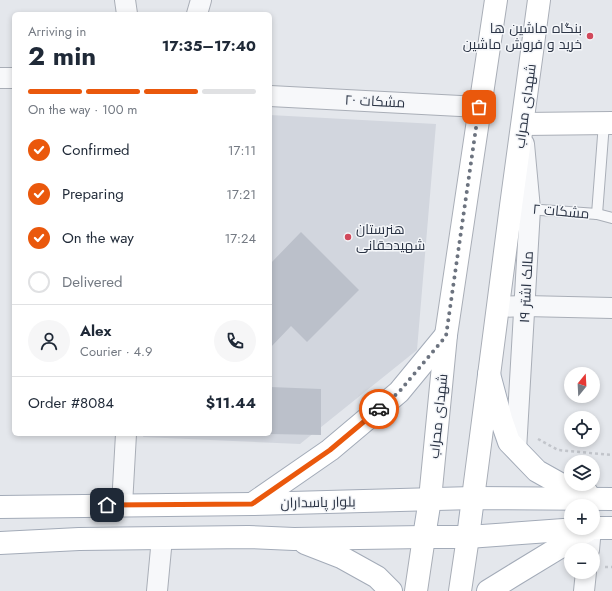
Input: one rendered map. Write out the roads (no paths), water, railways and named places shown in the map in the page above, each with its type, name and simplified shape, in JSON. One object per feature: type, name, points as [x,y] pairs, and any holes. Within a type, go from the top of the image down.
[{"type":"main road","name":"شهدای محراب","points":[[416,591],[430,499],[446,336],[496,0]]},
{"type":"main road","name":"شهدای محراب","points":[[460,591],[498,307],[520,208],[523,124],[539,0]]},
{"type":"main road","points":[[523,124],[608,123]]},
{"type":"main road","points":[[252,504],[330,450],[399,392],[446,336]]},
{"type":"main road","points":[[490,374],[501,419],[509,442],[517,439],[537,471],[562,485],[608,499]]},
{"type":"main road","name":"بلوار پاسداران","points":[[0,507],[252,504],[473,498],[608,499]]},
{"type":"main road","points":[[600,528],[612,528]]},
{"type":"main road","points":[[0,543],[79,539],[468,537],[564,530]]},
{"type":"main road","points":[[488,591],[580,535]]},
{"type":"main road","points":[[294,539],[341,557],[371,573],[391,591]]},
{"type":"street","points":[[125,0],[127,12]]},
{"type":"street","points":[[198,12],[201,0]]},
{"type":"street","points":[[0,78],[12,78]]},
{"type":"street","name":"مشکات ۲۰","points":[[272,96],[479,107]]},
{"type":"street","name":"مالک اشتر ۱۹","points":[[517,439],[525,306],[520,208]]},
{"type":"street","points":[[498,307],[525,306],[612,308]]},
{"type":"street","points":[[122,505],[126,436]]},
{"type":"street","points":[[157,591],[162,538]]},
{"type":"street","points":[[584,591],[585,579]]},
{"type":"lane","points":[[596,214],[608,123]]},
{"type":"lane","name":"مشکات ۲","points":[[520,208],[596,214],[612,218]]},
{"type":"place","name":"بنگاه ماشین ها خرید و فروش ماشین","points":[[590,36]]},
{"type":"place","name":"هنرستان شهیدحقانی","points":[[348,237]]}]
